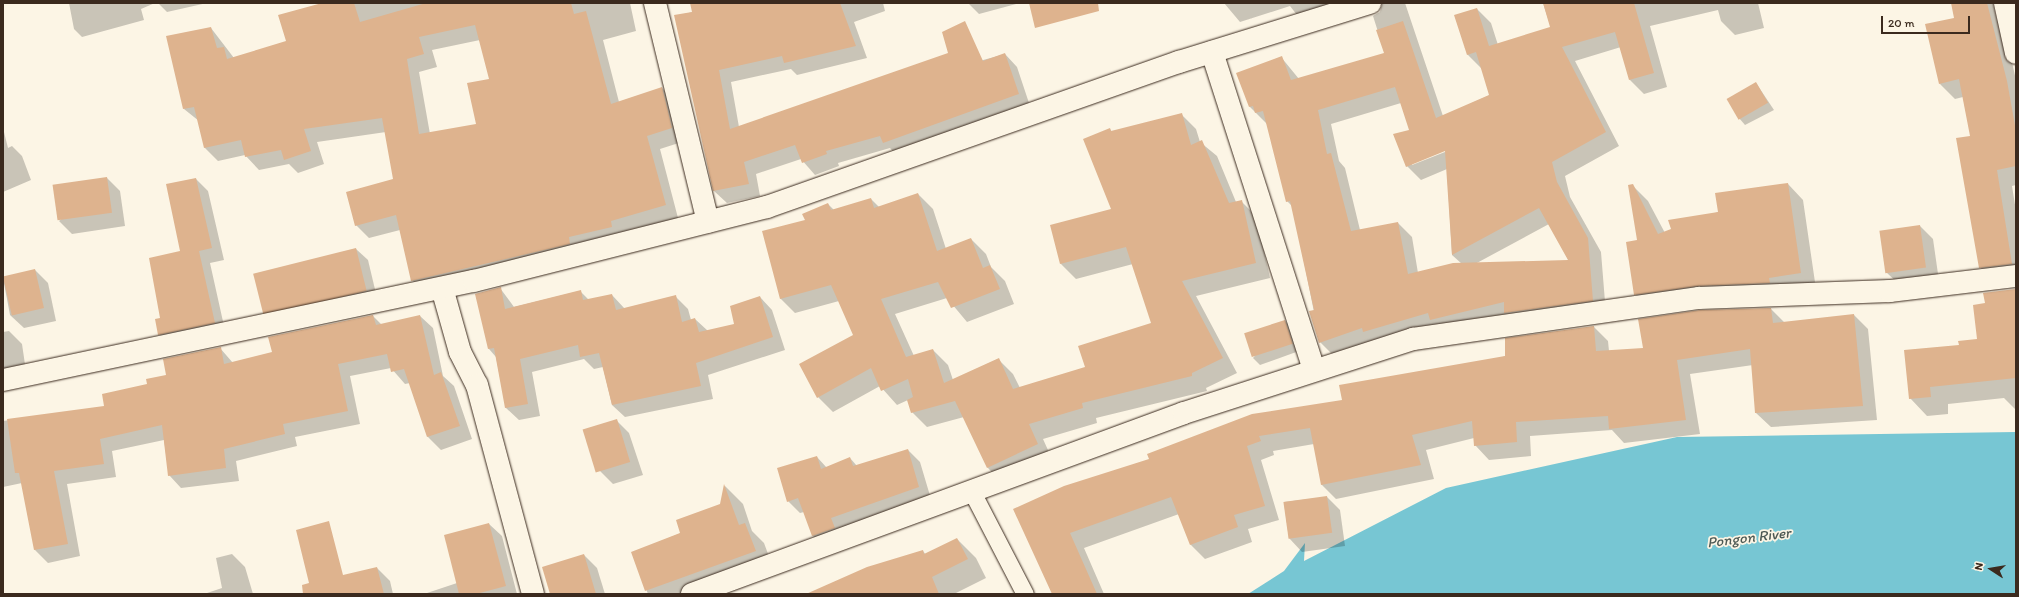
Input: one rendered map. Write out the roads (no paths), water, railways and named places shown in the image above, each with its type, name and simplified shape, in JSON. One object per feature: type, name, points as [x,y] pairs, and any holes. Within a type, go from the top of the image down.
[{"type":"street","points":[[655,3],[708,222]]},
{"type":"street","points":[[3,380],[442,288],[767,207],[1212,52],[1370,3]]},
{"type":"street","points":[[2005,3],[2016,53]]},
{"type":"street","points":[[1212,52],[1314,369]]},
{"type":"street","points":[[692,594],[971,490],[1314,369],[1412,339],[1699,298],[1890,290],[2016,276]]},
{"type":"street","points":[[442,288],[460,352],[477,385],[533,594]]},
{"type":"lane","points":[[971,490],[1025,594]]},
{"type":"water","name":"Pongon River","points":[[2016,432],[2016,594],[1248,594],[1284,571],[1305,543],[1304,561],[1446,488],[1677,437]]}]
